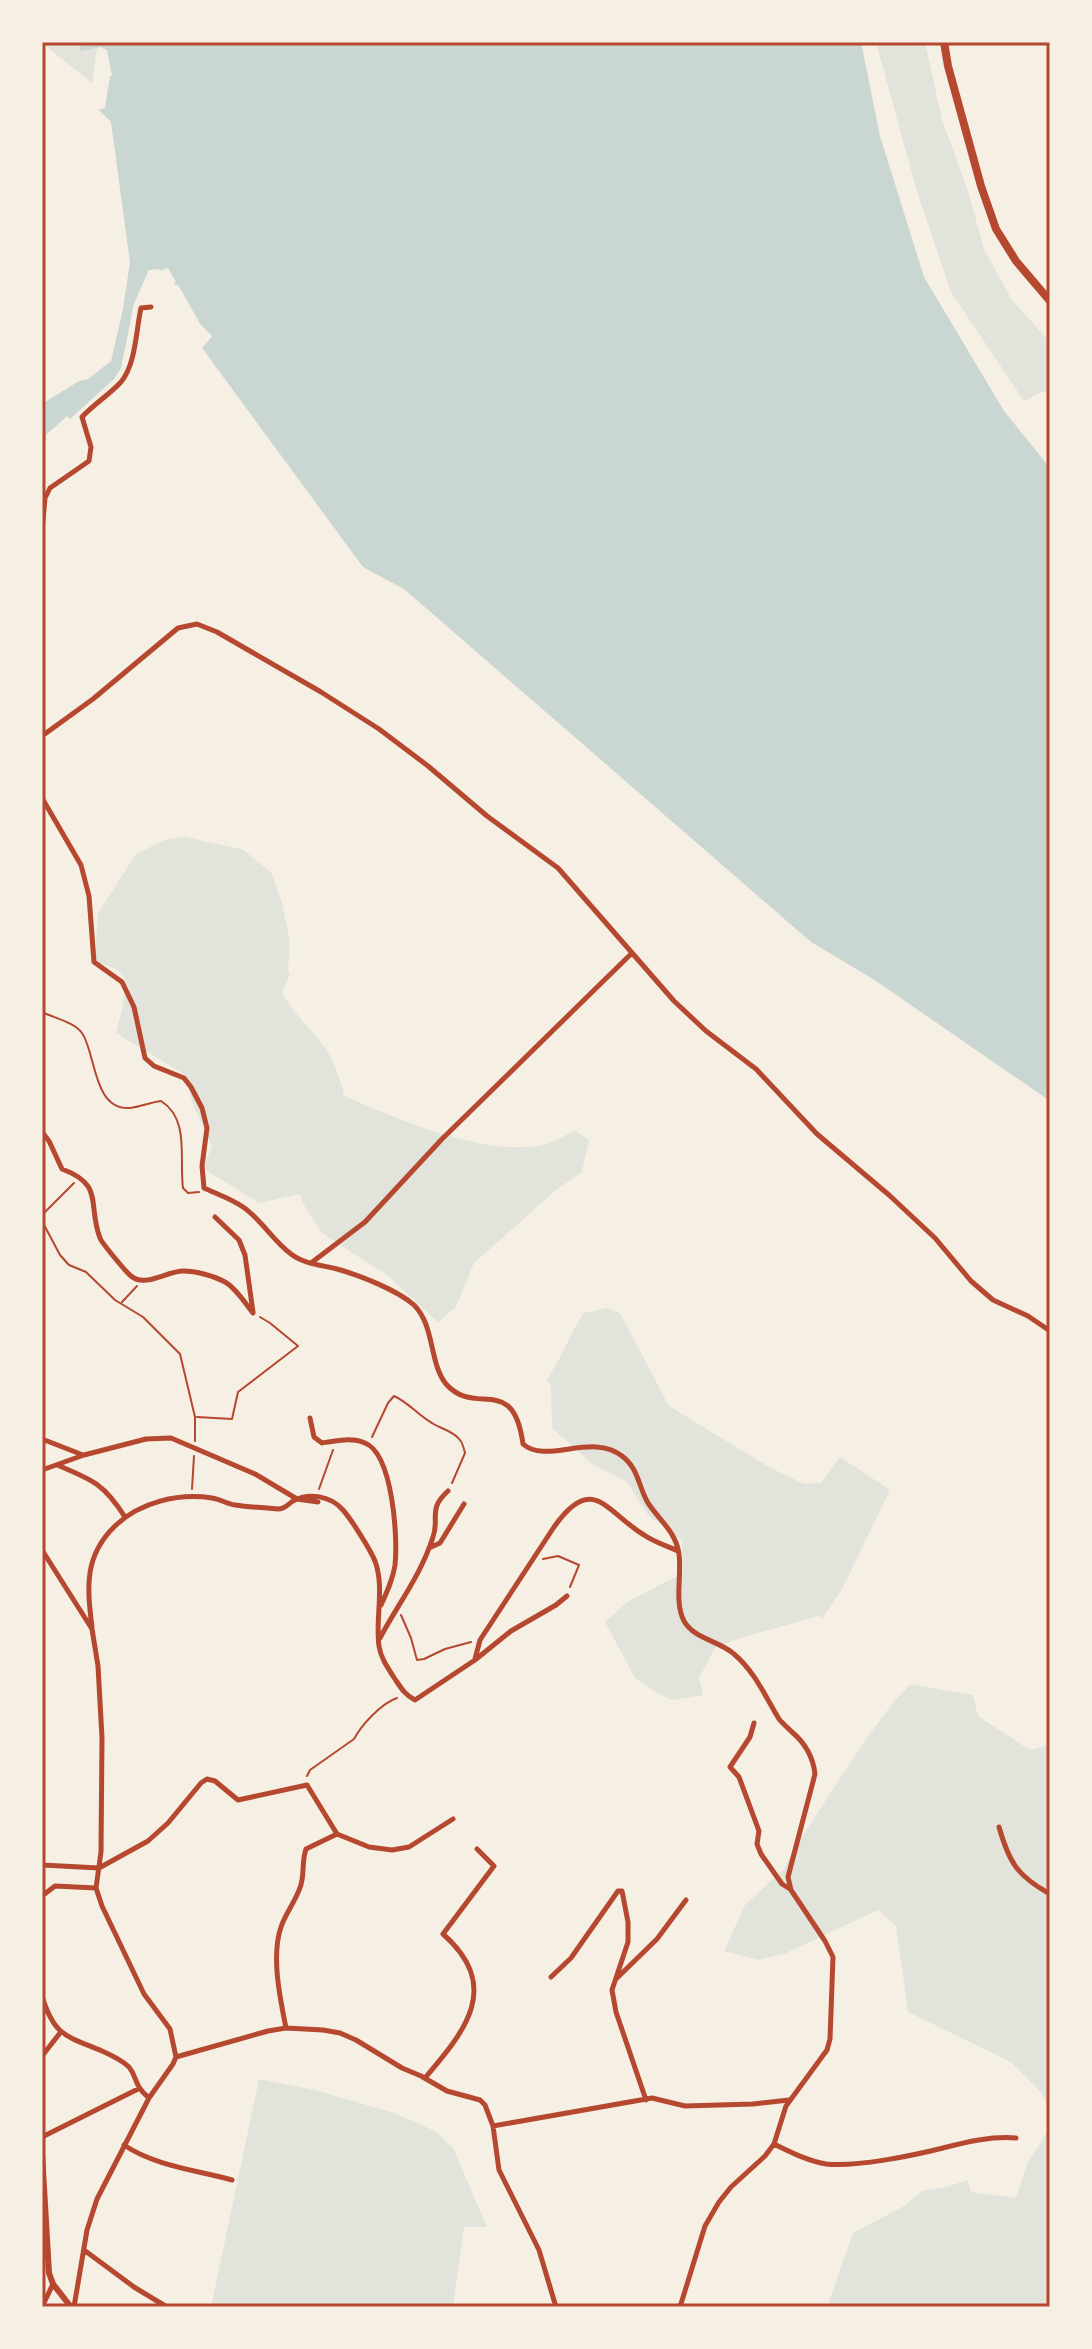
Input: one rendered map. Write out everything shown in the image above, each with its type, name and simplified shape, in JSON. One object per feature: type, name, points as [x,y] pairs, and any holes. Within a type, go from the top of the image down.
[{"type":"main road","points":[[944,42],[948,66],[996,229],[1016,261],[1050,301]]},
{"type":"street","points":[[42,532],[45,498],[50,488],[89,461],[91,447],[82,417],[122,381],[130,364],[141,308],[151,307]]},
{"type":"street","points":[[42,736],[93,699],[178,628],[197,624],[248,649],[379,729],[487,816],[558,868],[674,1001],[706,1031],[756,1069],[817,1134],[935,1238],[971,1281],[993,1300],[1028,1316],[1050,1331]]},
{"type":"street","points":[[42,798],[81,865],[89,896],[94,962],[122,982],[134,1007],[145,1058],[154,1066],[184,1078],[202,1108],[207,1128],[202,1166],[204,1188],[243,1206],[291,1254],[311,1263],[360,1275],[414,1305],[424,1321],[444,1382],[467,1397],[503,1402],[513,1410],[520,1422],[523,1444],[529,1449],[541,1451],[592,1446],[608,1448],[622,1455],[635,1469],[648,1503],[675,1537],[680,1608],[685,1623],[695,1633],[723,1645],[743,1663],[762,1687],[782,1723],[807,1748],[814,1763],[815,1774],[788,1877],[791,1890],[833,1957],[830,2039],[827,2050],[786,2106],[774,2144],[731,2187],[705,2226],[680,2307]]},
{"type":"street","points":[[311,1263],[365,1222],[442,1139],[632,953]]},
{"type":"street","points":[[42,1132],[62,1169],[82,1178],[93,1197],[101,1242],[129,1274],[143,1280],[182,1271],[226,1282],[253,1313]]},
{"type":"street","points":[[215,1217],[239,1240],[245,1255],[253,1313]]},
{"type":"street","points":[[310,1418],[314,1437],[322,1443],[365,1443],[373,1449],[385,1471],[396,1537],[395,1564],[380,1606]]},
{"type":"street","points":[[42,1470],[146,1439],[171,1438],[255,1474],[297,1499],[330,1498],[342,1508],[375,1562],[380,1606],[379,1638],[384,1662],[406,1696],[415,1700],[475,1660],[511,1631],[567,1596]]},
{"type":"street","points":[[42,1439],[84,1455]]},
{"type":"street","points":[[56,1465],[101,1486],[125,1517]]},
{"type":"street","points":[[379,1638],[415,1580],[435,1534],[434,1514],[441,1497],[448,1491]]},
{"type":"street","points":[[73,2307],[87,2230],[97,2199],[149,2098],[176,2057],[170,2029],[144,1994],[96,1888],[101,1852],[102,1738],[98,1666],[88,1586],[91,1566],[96,1550],[114,1527],[148,1504],[170,1499],[212,1498],[234,1505],[282,1509],[297,1499]]},
{"type":"street","points":[[475,1660],[480,1640],[566,1510],[580,1501],[607,1505],[643,1535],[678,1551]]},
{"type":"street","points":[[428,1549],[440,1543],[464,1504]]},
{"type":"street","points":[[42,1550],[92,1629]]},
{"type":"street","points":[[754,1723],[750,1737],[730,1767],[739,1777],[759,1831],[757,1844],[761,1854],[782,1884],[791,1890]]},
{"type":"street","points":[[42,1865],[99,1868],[148,1841],[207,1779],[215,1781],[238,1800],[307,1785],[337,1834],[369,1847],[392,1850],[409,1847],[453,1819]]},
{"type":"street","points":[[999,1827],[1007,1854],[1028,1882],[1050,1894]]},
{"type":"street","points":[[286,2028],[279,1994],[278,1941],[281,1927],[302,1882],[302,1861],[306,1849],[337,1834]]},
{"type":"street","points":[[425,2078],[442,2058],[473,2007],[475,1987],[472,1969],[443,1934],[494,1866],[477,1849]]},
{"type":"street","points":[[42,1896],[55,1886],[96,1888]]},
{"type":"street","points":[[551,1977],[571,1958],[618,1891],[622,1891],[628,1942],[612,1990],[616,2012],[646,2100]]},
{"type":"street","points":[[614,1982],[657,1939],[686,1900]]},
{"type":"street","points":[[42,1996],[48,2017],[60,2033],[112,2056],[130,2068],[138,2089],[149,2098]]},
{"type":"street","points":[[176,2057],[268,2031],[306,2028],[340,2033],[447,2091],[480,2100],[493,2126],[499,2170],[539,2250],[556,2307]]},
{"type":"street","points":[[42,2056],[60,2033]]},
{"type":"street","points":[[42,2137],[138,2089]]},
{"type":"street","points":[[493,2126],[652,2098],[685,2106],[790,2100]]},
{"type":"street","points":[[774,2144],[824,2164],[858,2164],[969,2141],[1016,2138]]},
{"type":"street","points":[[124,2145],[156,2161],[232,2180]]},
{"type":"street","points":[[42,2153],[48,2269],[53,2284],[73,2307]]},
{"type":"street","points":[[84,2250],[167,2307]]},
{"type":"street","points":[[42,2307],[53,2284]]},
{"type":"path","points":[[42,1012],[82,1033],[101,1089],[112,1103],[128,1109],[161,1101],[170,1106],[179,1123],[183,1188],[188,1193],[197,1193],[204,1188]]},
{"type":"path","points":[[42,1215],[82,1178]]},
{"type":"path","points":[[42,1221],[60,1255],[69,1265],[86,1272],[121,1303],[143,1317],[180,1354],[195,1417],[192,1498]]},
{"type":"path","points":[[121,1303],[143,1280]]},
{"type":"path","points":[[195,1417],[232,1419],[238,1392],[298,1346],[253,1313]]},
{"type":"path","points":[[369,1446],[388,1403],[394,1396],[399,1398],[460,1440],[465,1453],[448,1491]]},
{"type":"path","points":[[317,1499],[336,1441]]},
{"type":"path","points":[[533,1562],[558,1556],[579,1565],[567,1596]]},
{"type":"path","points":[[396,1611],[406,1626],[417,1660],[480,1640]]},
{"type":"path","points":[[307,1785],[306,1777],[310,1770],[354,1739],[389,1701],[406,1696]]},
{"type":"shaded area","points":[[81,42],[861,42],[880,136],[924,277],[1004,411],[1050,468],[1050,1101],[873,979],[811,942],[404,589],[363,567],[202,348],[212,336],[200,324],[176,282],[164,271],[149,270],[134,304],[121,368],[114,379],[70,419],[67,416],[45,436],[47,439],[42,444],[42,404],[79,381],[88,379],[111,361],[130,262],[111,122],[99,110],[105,108],[112,76],[107,50],[100,47],[80,51]]},
{"type":"shaded area","points":[[98,42],[92,83],[42,43]]},
{"type":"shaded area","points":[[876,42],[925,42],[942,120],[968,191],[984,249],[1012,300],[1050,342],[1050,397],[1044,391],[1024,401],[951,292],[917,192]]},
{"type":"shaded area","points":[[184,837],[242,849],[271,872],[290,941],[290,973],[282,993],[330,1056],[343,1095],[443,1134],[498,1146],[547,1144],[575,1130],[589,1140],[582,1172],[555,1191],[474,1263],[456,1307],[438,1322],[388,1276],[322,1233],[300,1194],[259,1203],[203,1168],[212,1146],[192,1102],[187,1076],[116,1033],[126,980],[116,969],[97,962],[95,958],[98,913],[136,854],[167,839]]},
{"type":"shaded area","points":[[607,1308],[620,1313],[669,1406],[769,1467],[804,1484],[821,1483],[840,1457],[890,1490],[842,1589],[822,1619],[819,1616],[715,1648],[699,1678],[703,1695],[672,1700],[635,1678],[605,1622],[627,1602],[683,1573],[682,1540],[648,1515],[626,1481],[592,1464],[552,1428],[551,1385],[546,1380],[584,1313]]},
{"type":"shaded area","points":[[911,1684],[973,1695],[978,1716],[1030,1750],[1050,1745],[1050,2115],[1042,2093],[1011,2062],[908,2012],[896,1926],[878,1910],[784,1954],[758,1960],[724,1951],[745,1905],[783,1870],[863,1743]]},
{"type":"shaded area","points":[[259,2079],[315,2090],[394,2113],[435,2131],[453,2148],[487,2227],[464,2227],[453,2307],[211,2307]]},
{"type":"shaded area","points":[[1050,2121],[1050,2307],[827,2307],[853,2233],[904,2206],[922,2191],[968,2180],[971,2192],[1016,2198],[1028,2161],[1044,2138]]},
{"type":"pier","points":[[168,268],[200,324],[212,336],[202,348],[199,346],[207,336],[172,288],[167,273],[152,273],[136,315],[132,313],[149,270]]}]
